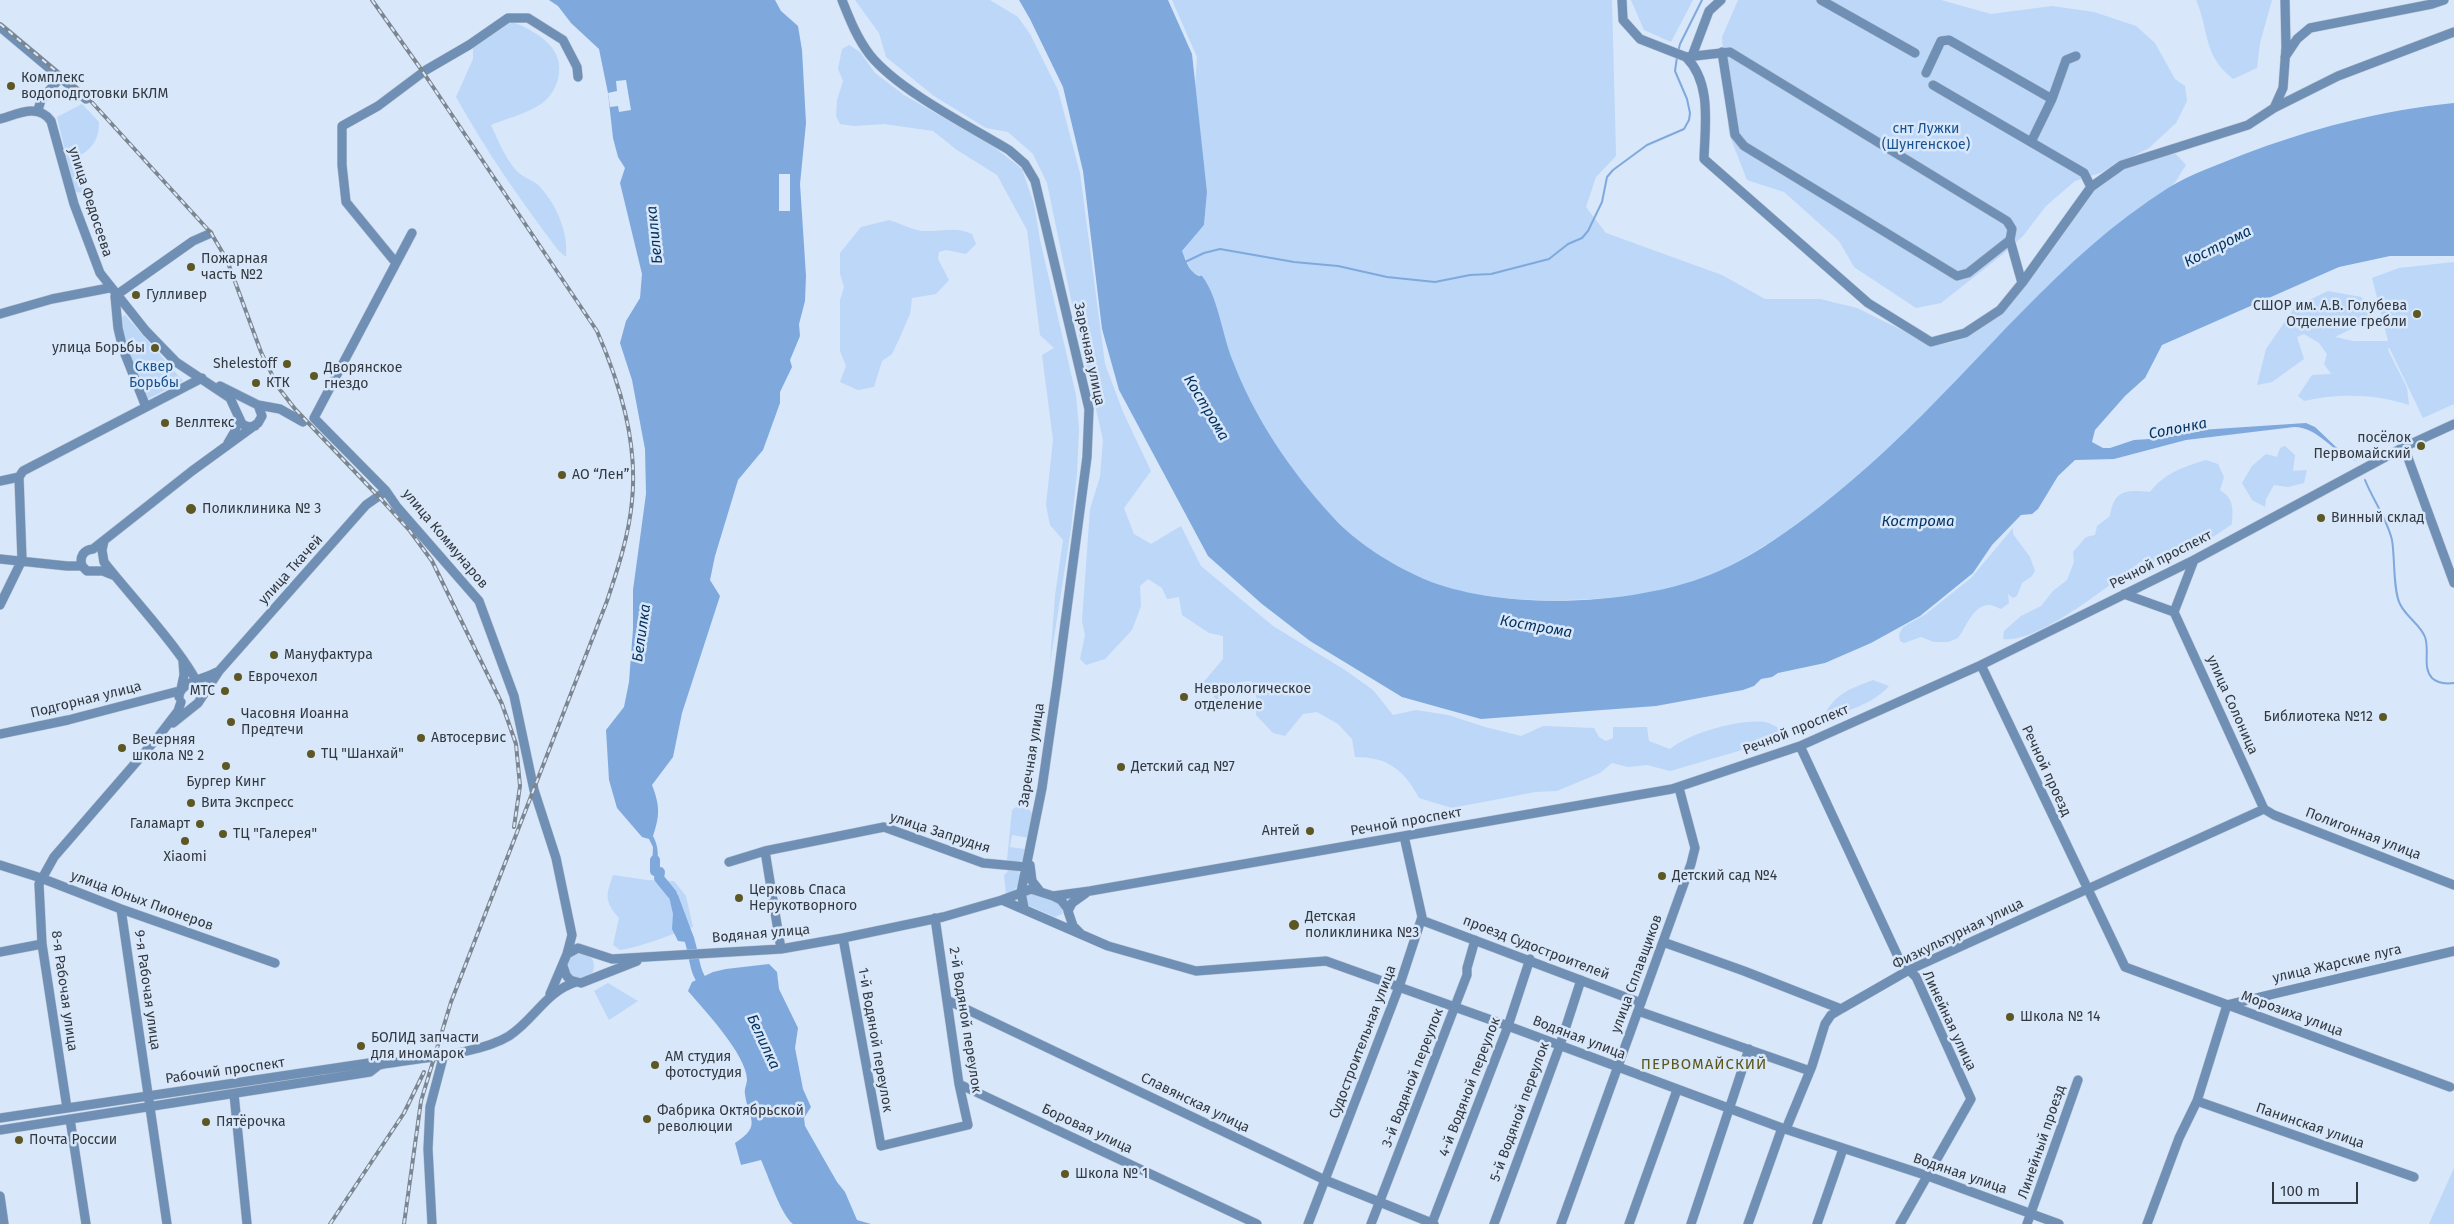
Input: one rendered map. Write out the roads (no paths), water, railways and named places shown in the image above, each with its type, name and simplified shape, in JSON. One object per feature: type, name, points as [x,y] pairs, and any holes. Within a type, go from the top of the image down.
[{"type":"street","name":"Заречная улица","points":[[842,0],[854,32],[870,56],[893,77],[1009,150],[1025,164],[1035,181],[1089,409],[1086,467],[1044,774],[1028,864],[1021,892]]},
{"type":"street","points":[[1622,0],[1623,20],[1640,39],[1668,51],[1689,56],[1730,52],[2007,221],[2012,229],[2010,240],[2022,283]]},
{"type":"street","points":[[1689,56],[1709,11],[1721,0]]},
{"type":"street","points":[[1821,0],[1915,52]]},
{"type":"street","points":[[2274,108],[2282,88],[2285,57],[2284,0]]},
{"type":"street","points":[[2285,57],[2298,38],[2310,28],[2444,0]]},
{"type":"street","points":[[396,263],[346,202],[342,165],[342,126],[378,106],[426,70],[469,45],[508,18],[528,18],[563,40],[577,66],[578,77]]},
{"type":"street","points":[[0,27],[86,100]]},
{"type":"street","points":[[1689,56],[1701,78],[1705,104],[1704,159],[1868,303],[1931,342],[1966,333],[2000,310],[2022,283],[2090,187],[2122,165],[2248,125],[2274,108],[2346,73],[2454,32]]},
{"type":"street","points":[[1926,73],[1941,41],[1949,40],[2052,99]]},
{"type":"street","points":[[1722,52],[1735,135],[1744,146],[1957,276],[1968,273],[2010,240]]},
{"type":"street","points":[[2031,142],[2052,99],[2066,60],[2076,56]]},
{"type":"street","points":[[0,119],[42,111],[41,100],[60,78]]},
{"type":"street","points":[[1933,85],[2084,173],[2090,187]]},
{"type":"street","name":"улица Федосеева","points":[[42,111],[51,120],[74,204],[92,257],[109,288],[146,332],[176,362],[230,398],[237,417]]},
{"type":"street","name":"улица Коммунаров","points":[[412,232],[314,418],[386,491],[479,601],[514,696],[534,790],[556,858],[572,935]]},
{"type":"street","points":[[146,407],[118,328],[115,296],[192,241],[209,234]]},
{"type":"street","points":[[0,314],[52,299],[109,288]]},
{"type":"street","points":[[0,605],[22,560],[19,477],[22,471],[202,378]]},
{"type":"street","name":"улица Федосеева","points":[[202,378],[255,403],[280,409],[303,422]]},
{"type":"street","points":[[82,566],[84,552],[93,549],[226,445],[255,426],[262,416],[255,403],[241,405],[234,431],[226,445]]},
{"type":"street","points":[[237,417],[245,426],[255,426]]},
{"type":"street","name":"Речной проспект","points":[[1053,896],[1679,788],[1800,746],[1981,665],[2194,560],[2404,446],[2454,424]]},
{"type":"street","points":[[2404,446],[2454,583]]},
{"type":"street","points":[[0,481],[19,477]]},
{"type":"street","name":"улица Ткачей","points":[[197,688],[219,670],[366,505],[386,491]]},
{"type":"street","points":[[98,570],[103,558],[104,540]]},
{"type":"street","points":[[93,549],[103,558],[115,576],[182,658],[197,688],[195,706],[164,730]]},
{"type":"street","points":[[0,559],[82,566],[91,572],[98,570],[115,576]]},
{"type":"street","points":[[2124,594],[2174,612],[2194,560]]},
{"type":"street","name":"улица Солоница","points":[[2174,612],[2264,809]]},
{"type":"street","points":[[41,878],[54,857],[164,730],[178,711],[184,675],[182,658]]},
{"type":"street","name":"Речной проезд","points":[[1981,665],[2086,889]]},
{"type":"street","name":"улица Ткачей","points":[[197,688],[219,670]]},
{"type":"street","name":"Подгорная улица","points":[[0,734],[68,720],[180,690],[197,688]]},
{"type":"street","points":[[181,702],[187,706],[195,706]]},
{"type":"street","name":"Линейная улица","points":[[1800,746],[1900,961],[1916,977],[1970,1099],[1900,1224]]},
{"type":"street","name":"улица Сплавщиков","points":[[1561,1224],[1691,864],[1695,848],[1679,788]]},
{"type":"street","name":"Полигонная улица","points":[[2264,809],[2274,815],[2454,884]]},
{"type":"street","name":"Физкультурная улица","points":[[1748,1224],[1784,1129],[1810,1071],[1825,1024],[1831,1015],[1909,970],[2264,809]]},
{"type":"street","name":"улица Запрудня","points":[[729,862],[765,851],[884,827],[982,863],[1028,864]]},
{"type":"street","name":"Судостроительная улица","points":[[1308,1224],[1399,987],[1421,920],[1404,836]]},
{"type":"street","points":[[765,851],[781,949]]},
{"type":"street","points":[[1028,864],[1032,881],[1039,890],[1061,900],[1068,910],[1073,926],[1081,934]]},
{"type":"street","name":"улица Юных Пионеров","points":[[0,865],[41,878],[121,909],[275,963]]},
{"type":"street","name":"8-я Рабочая улица","points":[[41,878],[38,895],[42,944],[71,1107]]},
{"type":"street","name":"Водяная улица","points":[[647,958],[781,949],[935,918],[1002,900],[1031,889],[1039,890]]},
{"type":"street","name":"Морозиха улица","points":[[2086,889],[2125,967],[2450,1087]]},
{"type":"street","points":[[1052,921],[1061,919],[1078,897],[1090,891]]},
{"type":"street","points":[[1021,892],[1024,908]]},
{"type":"street","name":"Водяная улица","points":[[1002,900],[1133,955],[1196,971],[1326,961],[1560,1045],[1784,1129],[1928,1176],[2059,1224]]},
{"type":"street","name":"9-я Рабочая улица","points":[[121,909],[167,1224]]},
{"type":"street","name":"2-й Водяной переулок","points":[[935,918],[959,1084],[968,1125]]},
{"type":"street","name":"проезд Судостроителей","points":[[1421,920],[1530,960],[1581,980],[1640,1007],[1810,1071]]},
{"type":"street","points":[[572,935],[585,949],[596,966]]},
{"type":"street","points":[[548,996],[563,966],[572,935]]},
{"type":"street","name":"1-й Водяной переулок","points":[[843,938],[881,1146],[968,1125]]},
{"type":"street","name":"3-й Водяной переулок","points":[[1371,1224],[1455,1008],[1467,975],[1467,968],[1476,940]]},
{"type":"street","points":[[1663,942],[1744,971],[1841,1010]]},
{"type":"street","points":[[0,952],[42,944]]},
{"type":"street","points":[[567,954],[574,949],[585,949]]},
{"type":"street","name":"улица Жарские луга","points":[[2227,1005],[2454,951]]},
{"type":"street","points":[[596,966],[647,958]]},
{"type":"street","points":[[563,966],[566,976],[576,982],[585,982],[596,966],[612,959],[647,958]]},
{"type":"street","name":"4-й Водяной переулок","points":[[1433,1224],[1508,1026],[1530,960]]},
{"type":"street","name":"5-й Водяной переулок","points":[[1494,1224],[1560,1045],[1581,980]]},
{"type":"street","name":"Рабочий проспект","points":[[0,1130],[370,1072],[379,1066],[478,1049],[509,1036],[531,1018],[548,996],[576,982]]},
{"type":"street","name":"Славянская улица","points":[[947,1000],[1325,1180],[1433,1224]]},
{"type":"street","points":[[2147,1224],[2179,1138],[2196,1101],[2227,1005]]},
{"type":"street","points":[[1691,1224],[1749,1049]]},
{"type":"street","points":[[432,1224],[428,1149],[430,1106],[444,1054]]},
{"type":"street","name":"Рабочий проспект","points":[[0,1118],[369,1063],[379,1066]]},
{"type":"street","name":"Линейный проезд","points":[[2028,1224],[2078,1080]]},
{"type":"street","name":"Боровая улица","points":[[959,1084],[1257,1224]]},
{"type":"street","points":[[1629,1224],[1677,1090]]},
{"type":"street","points":[[234,1094],[247,1224]]},
{"type":"street","name":"Панинская улица","points":[[2196,1101],[2414,1177]]},
{"type":"street","points":[[71,1107],[79,1110],[80,1114],[73,1119],[86,1224]]},
{"type":"street","points":[[1817,1224],[1843,1149]]},
{"type":"street","points":[[0,1196],[4,1224]]},
{"type":"water","points":[[549,0],[775,0],[781,11],[798,26],[802,50],[806,123],[800,184],[806,276],[805,301],[799,324],[800,336],[790,360],[792,367],[780,392],[780,403],[763,450],[738,480],[715,556],[710,580],[720,596],[682,713],[673,757],[652,785],[657,799],[658,810],[653,836],[658,853],[655,871],[652,867],[653,847],[649,839],[642,837],[617,808],[609,780],[606,730],[624,707],[629,682],[633,629],[633,590],[646,494],[645,449],[632,380],[620,343],[626,321],[640,298],[642,274],[620,183],[625,168],[618,157],[613,138],[608,93],[599,49],[571,23],[558,6]]},
{"type":"water","name":"Кострома","points":[[1019,0],[1168,0],[1192,54],[1207,192],[1204,225],[1182,251],[1191,270],[1196,275],[1202,277],[1210,290],[1232,359],[1262,422],[1301,479],[1331,515],[1351,534],[1387,560],[1424,579],[1456,590],[1492,597],[1572,601],[1612,598],[1651,592],[1687,583],[1741,560],[1808,516],[1871,464],[1923,414],[2057,277],[2129,215],[2186,178],[2268,146],[2346,122],[2400,110],[2454,103],[2454,256],[2390,256],[2339,267],[2162,345],[2145,378],[2125,396],[2095,430],[2092,442],[2103,448],[2110,448],[2134,440],[2165,438],[2185,431],[2306,423],[2315,427],[2336,447],[2356,461],[2347,457],[2311,431],[2294,427],[2186,440],[2114,459],[2075,460],[2058,476],[2038,509],[2032,514],[2021,515],[1992,545],[1973,573],[1920,616],[1871,643],[1825,663],[1778,673],[1772,677],[1761,679],[1754,686],[1743,690],[1656,706],[1481,719],[1402,697],[1310,641],[1262,604],[1208,556],[1119,390],[1102,329],[1083,171],[1063,87]]},
{"type":"water","points":[[666,883],[678,895],[694,938],[695,947],[687,942],[678,941],[672,929],[673,914]]},
{"type":"water","points":[[769,964],[777,972],[779,989],[798,1028],[795,1048],[803,1089],[811,1107],[804,1118],[805,1126],[837,1182],[845,1192],[857,1220],[871,1224],[793,1224],[779,1204],[761,1160],[741,1165],[735,1143],[749,1131],[752,1121],[745,1094],[747,1079],[745,1069],[732,1045],[688,991],[692,982],[713,972]]},
{"type":"waterway","points":[[1678,52],[1680,44],[1702,0]]},
{"type":"waterway","points":[[1185,262],[1204,253],[1220,249],[1294,262],[1338,266],[1387,277],[1435,282],[1470,275],[1491,274],[1549,259],[1568,244],[1582,238],[1588,231],[1602,202],[1607,177],[1613,170],[1647,145],[1684,129],[1689,120],[1690,113],[1687,99],[1675,71],[1677,57]]},
{"type":"waterway","name":"Солонка","points":[[2365,480],[2387,525],[2392,540],[2395,583],[2400,604],[2425,637],[2429,674],[2434,680],[2439,682],[2454,683]]},
{"type":"waterway","name":"Белилка","points":[[655,860],[655,871],[660,872],[659,878],[672,894]]},
{"type":"waterway","name":"Белилка","points":[[688,936],[699,976],[708,988]]},
{"type":"railway","points":[[372,0],[423,72],[597,331],[620,393],[630,435],[633,479],[632,501],[626,539],[607,601],[451,1002],[421,1101],[404,1224]]},
{"type":"railway","points":[[0,24],[88,98],[211,233],[227,260],[261,352],[278,387],[295,409],[410,531],[432,561],[502,704],[516,744],[520,786],[514,827]]},
{"type":"railway","points":[[330,1224],[404,1113],[424,1072]]},
{"type":"place","name":"Комплекс водоподготовки БКЛМ","points":[[11,86]]},
{"type":"place","name":"Пожарная часть №2","points":[[191,267]]},
{"type":"place","name":"Гулливер","points":[[136,295]]},
{"type":"place","name":"СШОР им. А.В. Голубева Отделение гребли","points":[[2417,314]]},
{"type":"place","name":"улица Борьбы","points":[[155,348]]},
{"type":"place","name":"Shelestoff","points":[[287,364]]},
{"type":"place","name":"Дворянское гнездо","points":[[314,376]]},
{"type":"place","name":"КТК","points":[[256,383]]},
{"type":"place","name":"Веллтекс","points":[[165,423]]},
{"type":"place","name":"посёлок Первомайский","points":[[2421,446]]},
{"type":"place","name":"АО “Лен”","points":[[562,475]]},
{"type":"place","name":"Поликлиника № 3","points":[[191,509]]},
{"type":"place","name":"Винный склад","points":[[2321,518]]},
{"type":"place","name":"Мануфактура","points":[[274,655]]},
{"type":"place","name":"Еврочехол","points":[[238,677]]},
{"type":"place","name":"МТС","points":[[225,691]]},
{"type":"place","name":"Неврологическое отделение","points":[[1184,697]]},
{"type":"place","name":"Библиотека №12","points":[[2383,717]]},
{"type":"place","name":"Часовня Иоанна Предтечи","points":[[231,722]]},
{"type":"place","name":"Автосервис","points":[[421,738]]},
{"type":"place","name":"Вечерняя школа № 2","points":[[122,748]]},
{"type":"place","name":"ТЦ \"Шанхай\"","points":[[311,754]]},
{"type":"place","name":"Бургер Кинг","points":[[226,766]]},
{"type":"place","name":"Детский сад №7","points":[[1121,767]]},
{"type":"place","name":"Вита Экспресс","points":[[191,803]]},
{"type":"place","name":"Галамарт","points":[[200,824]]},
{"type":"place","name":"Антей","points":[[1310,831]]},
{"type":"place","name":"ТЦ \"Галерея\"","points":[[223,834]]},
{"type":"place","name":"Xiaomi","points":[[185,841]]},
{"type":"place","name":"Детский сад №4","points":[[1662,876]]},
{"type":"place","name":"Церковь Спаса Нерукотворного","points":[[739,898]]},
{"type":"place","name":"Детская поликлиника №3","points":[[1294,925]]},
{"type":"place","name":"Школа № 14","points":[[2010,1017]]},
{"type":"place","name":"БОЛИД запчасти для иномарок","points":[[361,1046]]},
{"type":"place","name":"АМ студия фотостудия","points":[[655,1065]]},
{"type":"place","name":"Фабрика Октябрьской революции","points":[[647,1119]]},
{"type":"place","name":"Пятёрочка","points":[[206,1122]]},
{"type":"place","name":"Почта России","points":[[19,1140]]},
{"type":"place","name":"Школа № 1","points":[[1065,1174]]},
{"type":"district","name":"ПЕРВОМАЙСКИЙ","points":[[1704,1065]]},
{"type":"park label","name":"снт Лужки (Шунгенское)","points":[[1926,138]]},
{"type":"park label","name":"Сквер Борьбы","points":[[154,376]]}]
